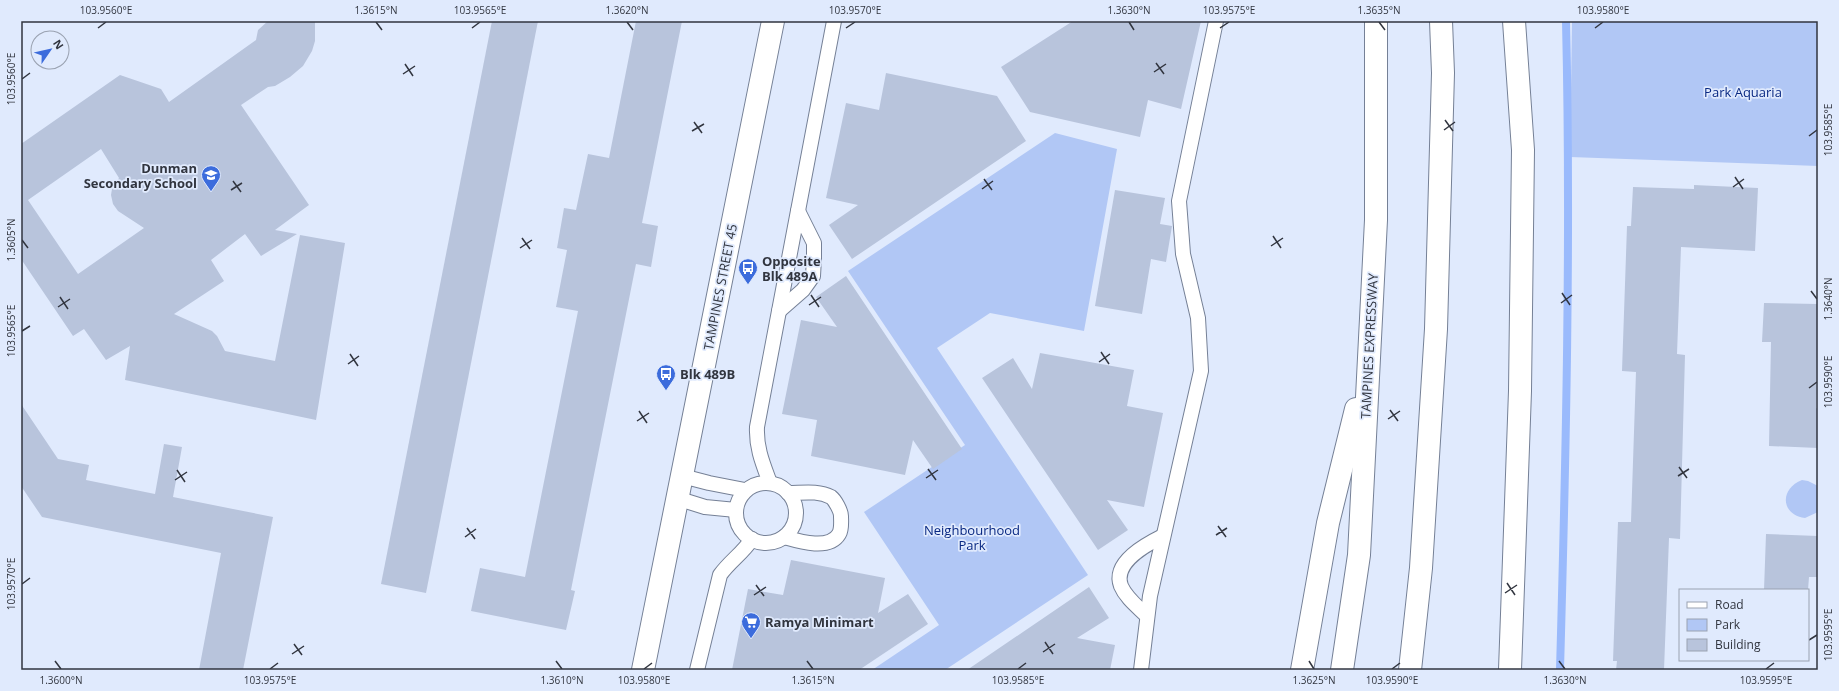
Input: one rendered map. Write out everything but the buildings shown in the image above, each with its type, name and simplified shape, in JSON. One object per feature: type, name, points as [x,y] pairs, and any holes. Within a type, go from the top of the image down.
[{"type":"main road","name":"TAMPINES STREET 45","points":[[643,670],[676,498],[682,476],[773,21]]},
{"type":"main road","name":"TAMPINES EXPRESSWAY","points":[[1342,670],[1359,555],[1376,220],[1376,21]]},
{"type":"main road","points":[[1422,670],[1422,568],[1436,329],[1443,73],[1441,21]]},
{"type":"main road","points":[[1510,670],[1520,392],[1523,150],[1514,21]]},
{"type":"main road","points":[[1302,670],[1328,523],[1368,364]]},
{"type":"main road","points":[[1410,670],[1422,568]]},
{"type":"lane","points":[[770,483],[760,457],[756,438],[757,427],[834,21]]},
{"type":"lane","points":[[1141,670],[1150,596],[1201,371],[1198,318],[1183,254],[1180,201],[1216,21]]},
{"type":"lane","points":[[779,311],[803,290],[812,276],[814,242],[798,211]]},
{"type":"lane","points":[[682,476],[709,484],[746,490]]},
{"type":"lane","points":[[770,483],[780,486],[788,493],[793,500],[796,516],[792,528],[784,537],[768,543],[752,539],[743,532],[737,522],[736,510],[739,500],[746,490],[757,484],[770,483]]},
{"type":"lane","points":[[784,537],[807,544],[822,543],[831,540],[838,535],[841,525],[841,512],[832,498],[816,492],[788,493]]},
{"type":"lane","points":[[676,498],[705,507],[736,510]]},
{"type":"lane","points":[[1148,616],[1129,599],[1121,585],[1120,576],[1127,561],[1140,548],[1163,536]]},
{"type":"lane","points":[[697,670],[720,575],[729,563],[746,548],[752,539]]},
{"type":"green space","name":"Park Aquaria","points":[[1572,21],[1818,21],[1818,166],[1570,157]]},
{"type":"green space","name":"Neighbourhood Park","points":[[1055,133],[1117,149],[1084,331],[990,313],[937,348],[1088,575],[945,670],[872,670],[939,625],[864,512],[965,445],[848,271]]},
{"type":"green space","points":[[1802,480],[1818,486],[1818,512],[1805,518],[1797,516],[1791,512],[1787,507],[1786,501],[1789,489]]},
{"type":"waterway","points":[[1560,670],[1566,427],[1568,264],[1566,21]]},
{"type":"place","name":"Dunman Secondary School","points":[[211,192]]},
{"type":"place","name":"Opposite Blk 489A","points":[[748,285]]},
{"type":"place","name":"Blk 489B","points":[[666,391]]},
{"type":"place","name":"Ramya Minimart","points":[[751,639]]}]
